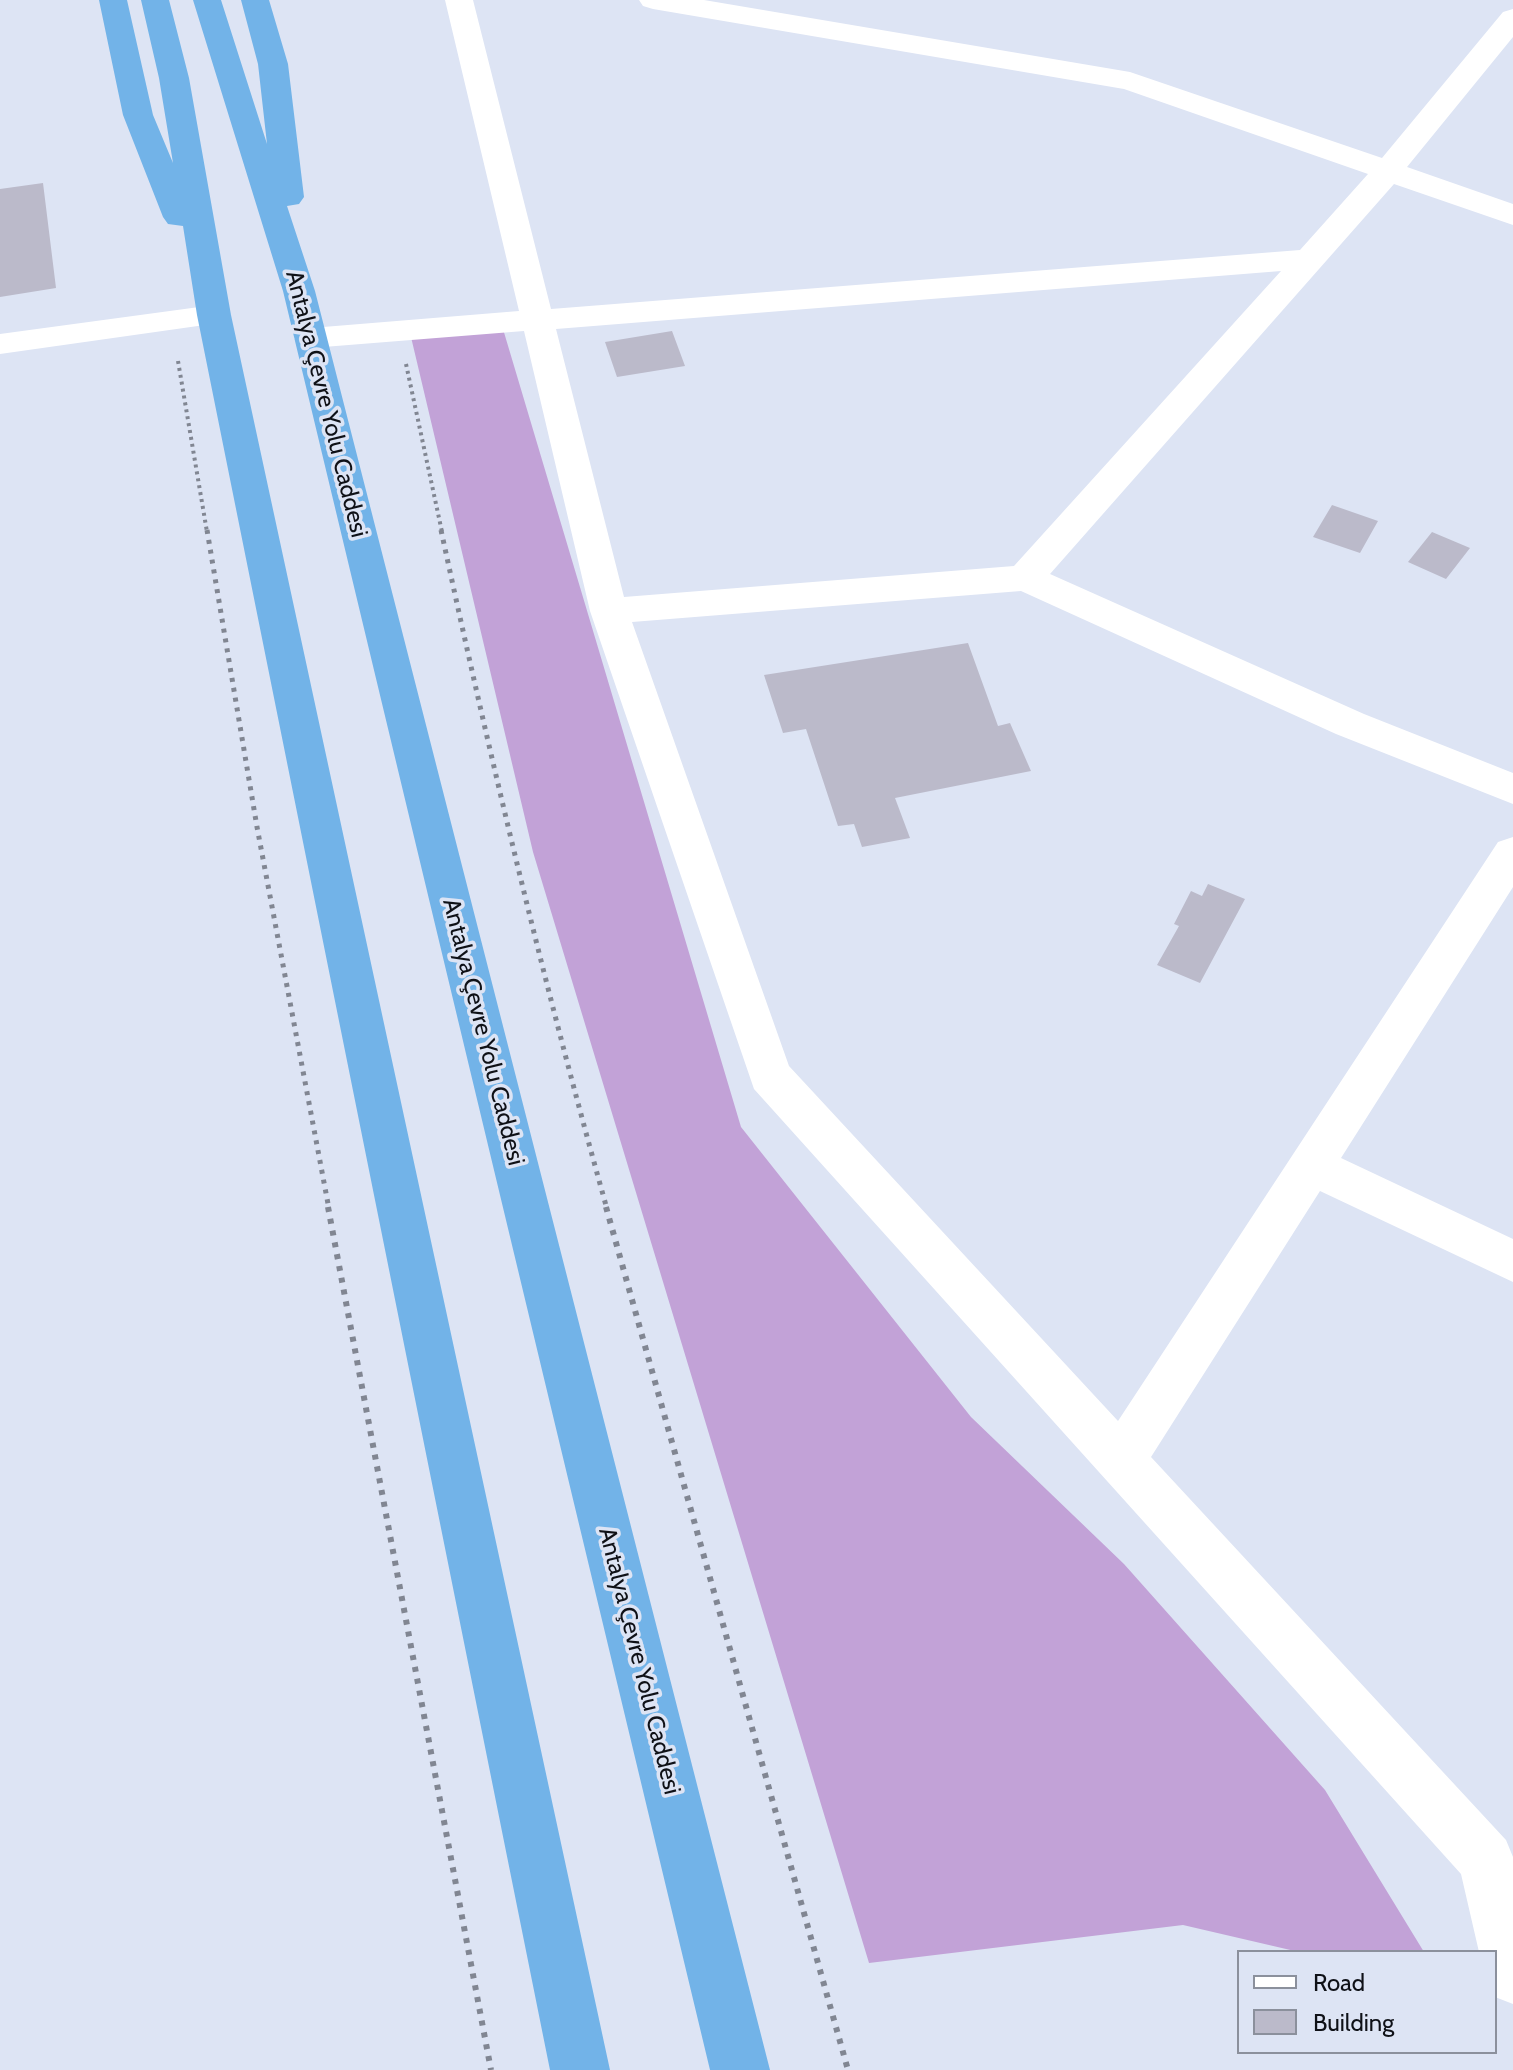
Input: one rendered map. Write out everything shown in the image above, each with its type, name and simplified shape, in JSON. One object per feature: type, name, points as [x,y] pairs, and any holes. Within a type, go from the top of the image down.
[{"type":"highway","points":[[113,0],[138,115],[198,310],[580,2070]]},
{"type":"highway","points":[[155,0],[174,78],[198,310]]},
{"type":"highway","name":"Antalya Çevre Yolu Caddesi","points":[[207,0],[299,291],[740,2070]]},
{"type":"highway","points":[[255,0],[273,64],[299,291]]},
{"type":"street","points":[[459,0],[609,611],[770,1076],[1486,1860],[1513,1975]]},
{"type":"street","points":[[653,0],[847,21],[1130,81],[1513,215]]},
{"type":"street","points":[[1025,578],[1388,171],[1513,18]]},
{"type":"street","points":[[311,338],[1309,259]]},
{"type":"street","points":[[0,344],[198,310]]},
{"type":"street","points":[[609,611],[1025,578],[1350,724],[1513,789]]},
{"type":"street","points":[[1121,1460],[1513,853]]},
{"type":"street","points":[[1311,1165],[1513,1261]]},
{"type":"path","points":[[198,310],[257,827],[491,2070]]},
{"type":"path","points":[[399,331],[480,712],[556,1027],[848,2070]]},
{"type":"shaded area","points":[[503,329],[741,1127],[971,1417],[1124,1564],[1325,1790],[1423,1950],[1290,1950],[1183,1925],[869,1963],[533,852],[411,337]]},
{"type":"building","points":[[43,183],[56,288],[0,297],[0,189]]},
{"type":"building","points":[[672,331],[685,366],[617,377],[605,342]]},
{"type":"building","points":[[1332,505],[1378,521],[1360,553],[1313,537]]},
{"type":"building","points":[[1432,532],[1470,548],[1446,579],[1408,562]]},
{"type":"building","points":[[968,643],[998,726],[1010,723],[1031,771],[895,798],[910,838],[862,847],[854,824],[838,826],[806,729],[783,733],[764,675]]},
{"type":"building","points":[[1208,884],[1245,899],[1200,983],[1157,965],[1179,926],[1174,924],[1191,891],[1202,896]]}]
